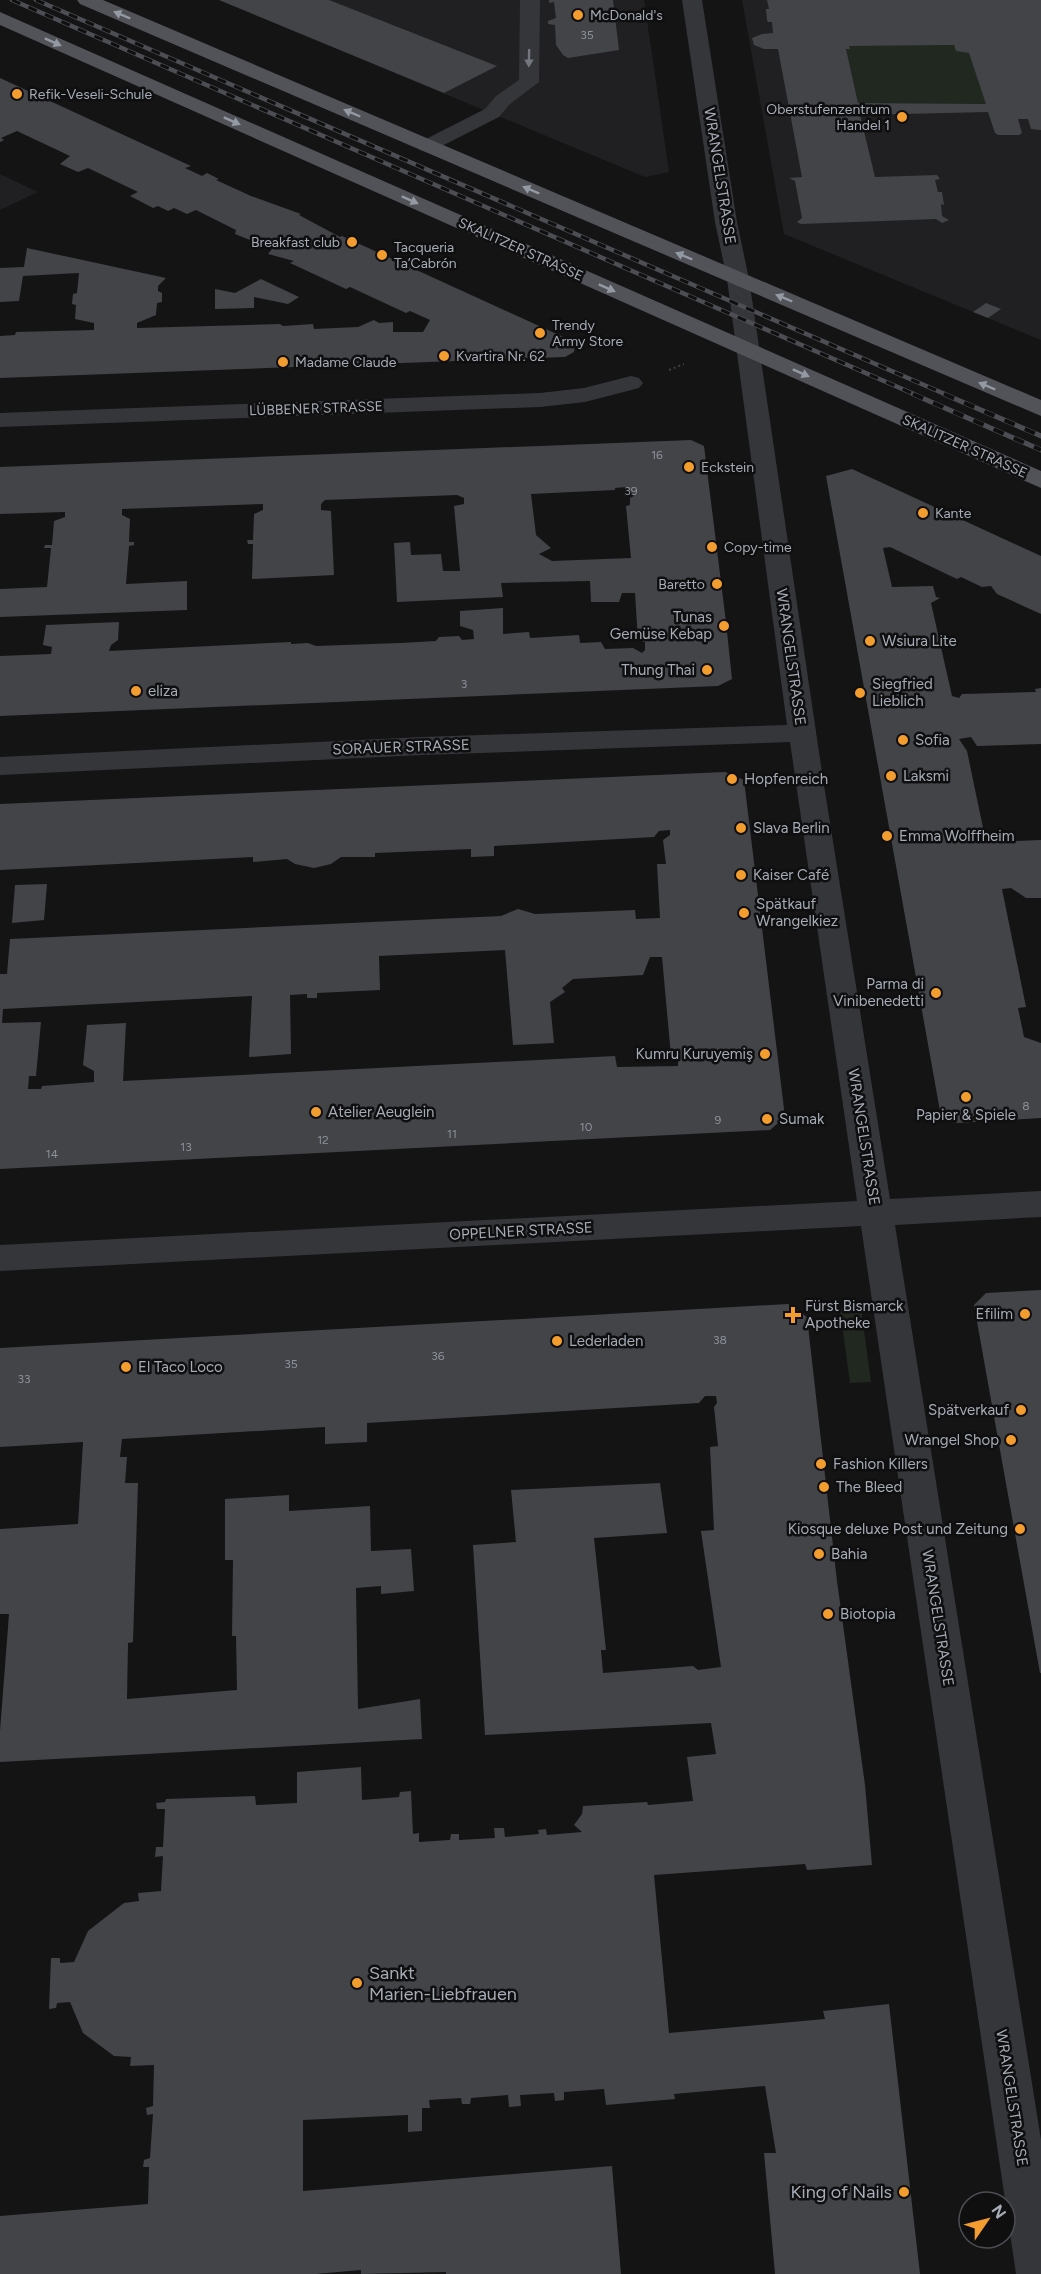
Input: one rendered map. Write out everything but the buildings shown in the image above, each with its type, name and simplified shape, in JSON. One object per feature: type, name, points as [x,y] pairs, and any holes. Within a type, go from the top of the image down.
[{"type":"main road","points":[[87,0],[1041,408]]},
{"type":"main road","name":"SKALITZER STRASSE","points":[[0,18],[1041,480]]},
{"type":"street","points":[[428,146],[492,113],[503,99],[529,82],[530,0]]},
{"type":"street","name":"WRANGELSTRASSE","points":[[692,0],[726,222],[738,279],[802,733],[1039,2274]]},
{"type":"street","name":"LÜBBENER STRASSE","points":[[0,420],[540,400],[585,396],[631,383]]},
{"type":"street","name":"SORAUER STRASSE","points":[[0,766],[399,747],[802,733]]},
{"type":"street","name":"OPPELNER STRASSE","points":[[0,1258],[1041,1204]]},
{"type":"shaded area","points":[[219,0],[644,0],[669,172],[645,177]]},
{"type":"shaded area","name":"Oberstufenzentrum Handel 1","points":[[742,0],[1041,0],[1041,340],[784,234]]},
{"type":"shaded area","points":[[954,45],[956,51],[969,53],[986,104],[858,103],[846,49],[849,49],[849,46]]},
{"type":"shaded area","points":[[0,174],[38,192],[0,210]]},
{"type":"shaded area","points":[[861,1308],[871,1382],[850,1383],[840,1309]]},
{"type":"railway","points":[[12,0],[916,395]]},
{"type":"railway","points":[[36,0],[947,395]]},
{"type":"railway","points":[[913,394],[1041,450]]},
{"type":"railway","points":[[944,394],[1041,436]]},
{"type":"place","name":"McDonald's","points":[[578,15]]},
{"type":"place","name":"Refik-Veseli-Schule","points":[[17,94]]},
{"type":"place","name":"Oberstufenzentrum Handel 1","points":[[902,117]]},
{"type":"place","name":"Breakfast club","points":[[352,242]]},
{"type":"place","name":"Tacqueria Ta’Cabrón","points":[[382,255]]},
{"type":"place","name":"Trendy Army Store","points":[[540,333]]},
{"type":"place","name":"Kvartira Nr. 62","points":[[444,356]]},
{"type":"place","name":"Madame Claude","points":[[283,362]]},
{"type":"place","name":"Eckstein","points":[[689,467]]},
{"type":"place","name":"Kante","points":[[923,513]]},
{"type":"place","name":"Copy-time","points":[[712,547]]},
{"type":"place","name":"Baretto","points":[[717,584]]},
{"type":"place","name":"Tunas Gemüse Kebap","points":[[724,626]]},
{"type":"place","name":"Wsiura Lite","points":[[870,641]]},
{"type":"place","name":"Thung Thai","points":[[707,670]]},
{"type":"place","name":"eliza","points":[[136,691]]},
{"type":"place","name":"Siegfried Lieblich","points":[[860,693]]},
{"type":"place","name":"Sofia","points":[[903,740]]},
{"type":"place","name":"Laksmi","points":[[891,776]]},
{"type":"place","name":"Hopfenreich","points":[[732,779]]},
{"type":"place","name":"Slava Berlin","points":[[741,828]]},
{"type":"place","name":"Emma Wolffheim","points":[[887,836]]},
{"type":"place","name":"Kaiser Café","points":[[741,875]]},
{"type":"place","name":"Spätkauf Wrangelkiez","points":[[744,913]]},
{"type":"place","name":"Parma di Vinibenedetti","points":[[936,993]]},
{"type":"place","name":"Kumru Kuruyemiş","points":[[765,1054]]},
{"type":"place","name":"Papier & Spiele","points":[[966,1097]]},
{"type":"place","name":"Atelier Aeuglein","points":[[316,1112]]},
{"type":"place","name":"Sumak","points":[[767,1119]]},
{"type":"place","name":"Efilim","points":[[1025,1314]]},
{"type":"place","name":"Fürst Bismarck Apotheke","points":[[793,1315]]},
{"type":"place","name":"Lederladen","points":[[557,1341]]},
{"type":"place","name":"El Taco Loco","points":[[126,1367]]},
{"type":"place","name":"Spätverkauf","points":[[1021,1410]]},
{"type":"place","name":"Wrangel Shop","points":[[1011,1440]]},
{"type":"place","name":"Fashion Killers","points":[[821,1464]]},
{"type":"place","name":"The Bleed","points":[[824,1487]]},
{"type":"place","name":"Kiosque deluxe Post und Zeitung","points":[[1020,1529]]},
{"type":"place","name":"Bahia","points":[[819,1554]]},
{"type":"place","name":"Biotopia","points":[[828,1614]]},
{"type":"place","name":"Sankt Marien-Liebfrauen","points":[[357,1983]]},
{"type":"place","name":"King of Nails","points":[[904,2192]]}]
